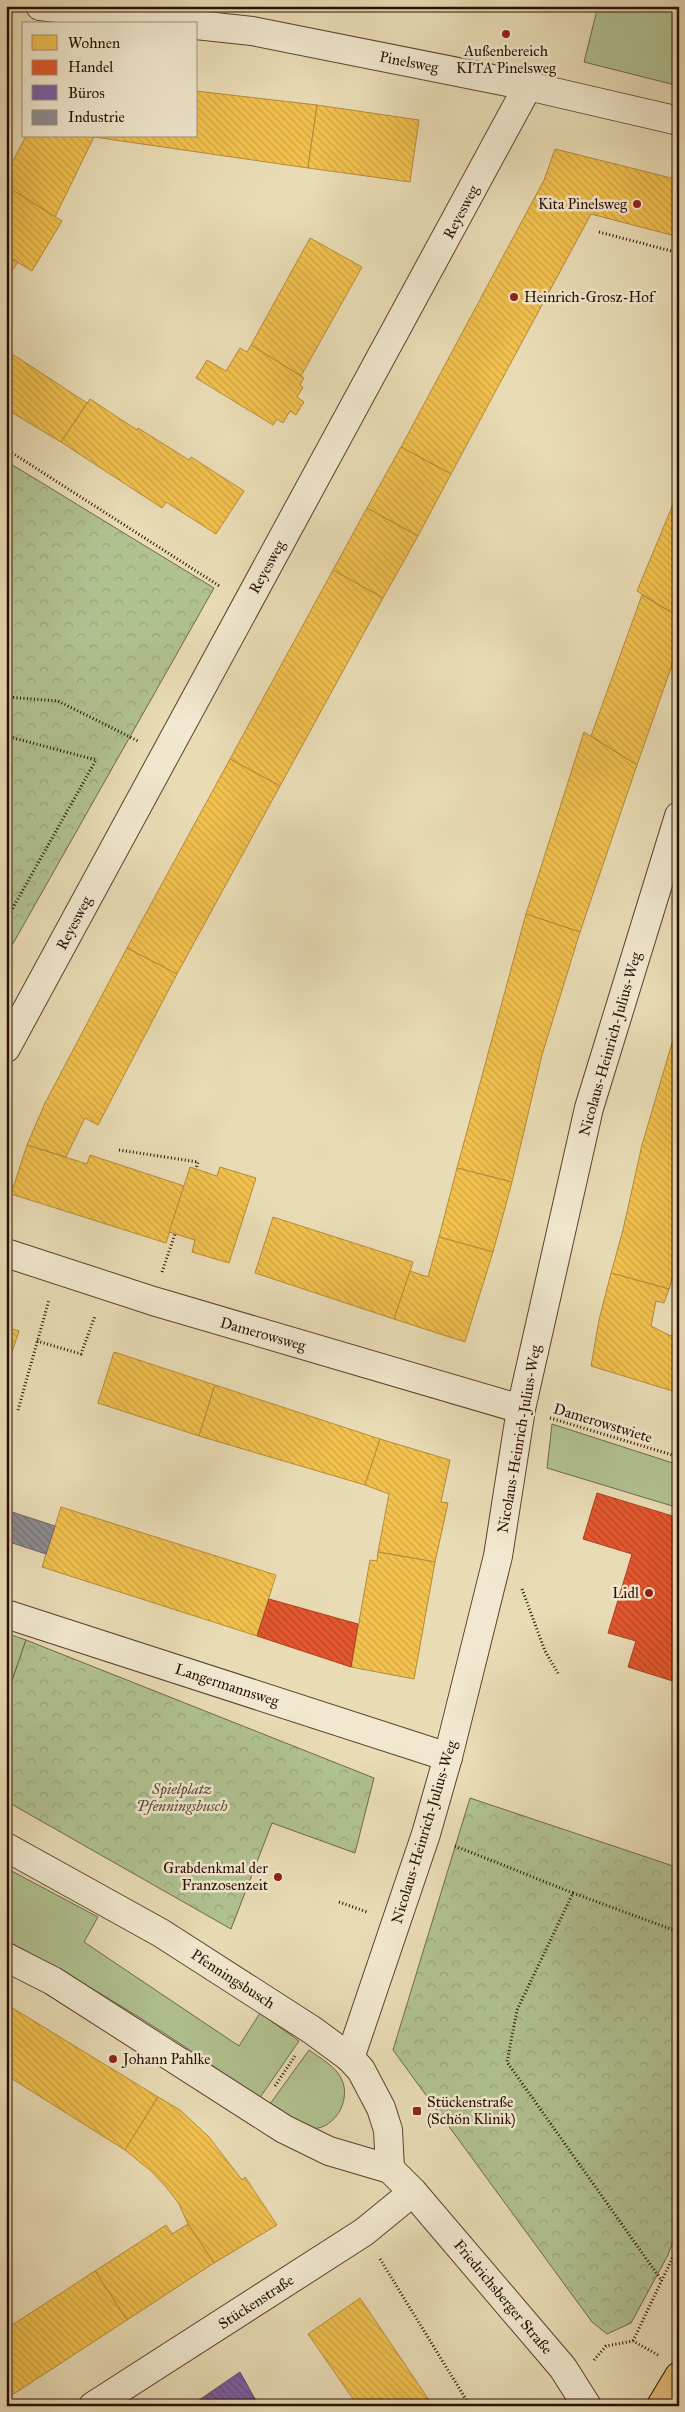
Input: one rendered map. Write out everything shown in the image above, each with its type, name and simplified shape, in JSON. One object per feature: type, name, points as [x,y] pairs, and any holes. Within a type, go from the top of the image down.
[{"type":"main road","points":[[661,2406],[679,2376]]},
{"type":"street","points":[[40,6],[173,22]]},
{"type":"street","name":"Pinelsweg","points":[[198,24],[252,31],[528,86],[679,121]]},
{"type":"street","name":"Reyesweg","points":[[6,1048],[528,86]]},
{"type":"street","name":"Nicolaus-Heinrich-Julius-Weg","points":[[350,2058],[426,1834],[448,1757],[498,1556],[521,1409],[589,1108],[679,816]]},
{"type":"street","name":"Damerowsweg","points":[[6,1253],[153,1301],[521,1409]]},
{"type":"street","name":"Langermannsweg","points":[[6,1614],[448,1757]]},
{"type":"street","name":"Pfenningsbusch","points":[[6,1847],[161,1933],[312,2030],[350,2058],[361,2070],[381,2108],[388,2130],[390,2169]]},
{"type":"street","points":[[6,1957],[53,1981],[284,2129],[329,2151],[390,2169],[413,2192]]},
{"type":"street","name":"Stückenstraße","points":[[94,2406],[364,2232],[413,2192]]},
{"type":"street","name":"Friedrichsberger Straße","points":[[413,2192],[564,2368],[587,2406]]},
{"type":"path","points":[[599,232],[679,253]]},
{"type":"path","points":[[6,449],[247,604]]},
{"type":"path","points":[[6,697],[58,701],[130,738],[168,749]]},
{"type":"path","points":[[6,736],[96,760],[6,920]]},
{"type":"path","points":[[120,1150],[198,1162],[196,1169]]},
{"type":"path","points":[[153,1301],[175,1234]]},
{"type":"path","points":[[18,1410],[57,1270]]},
{"type":"path","points":[[37,1341],[81,1354],[106,1286]]},
{"type":"path","name":"Damerowstwiete","points":[[521,1409],[679,1457]]},
{"type":"path","points":[[498,1556],[525,1592],[545,1651],[559,1675]]},
{"type":"path","points":[[426,1834],[573,1893],[679,1932]]},
{"type":"path","points":[[573,1893],[517,2010],[507,2062],[662,2281]]},
{"type":"path","points":[[340,1902],[353,1907]]},
{"type":"path","points":[[258,2112],[312,2030]]},
{"type":"path","points":[[364,2232],[470,2406]]},
{"type":"path","points":[[633,2341],[679,2244]]},
{"type":"green space","points":[[598,6],[647,6],[679,13],[679,86],[584,62]]},
{"type":"green space","points":[[647,6],[679,6],[679,13]]},
{"type":"green space","points":[[6,461],[214,588],[6,956]]},
{"type":"green space","points":[[552,1424],[679,1465],[679,1508],[547,1468]]},
{"type":"green space","points":[[6,1633],[26,1640],[6,1698]]},
{"type":"green space","name":"Spielplatz Pfenningsbusch","points":[[26,1640],[374,1778],[355,1853],[272,1823],[231,1929],[6,1801],[6,1698]]},
{"type":"green space","points":[[470,1798],[679,1868],[679,2227],[667,2257],[631,2323],[607,2334],[592,2322],[393,2050]]},
{"type":"green space","points":[[6,1868],[98,1917],[84,1942],[239,2046],[260,2013],[299,2041],[259,2099],[136,2015],[6,1940]]},
{"type":"green space","points":[[309,2050],[335,2070],[341,2078],[344,2087],[342,2105],[338,2114],[325,2126],[316,2128],[302,2126],[270,2104]]},
{"type":"building: Wohnen","points":[[198,91],[317,105],[308,168],[101,138],[198,138]]},
{"type":"building: Wohnen","points":[[317,105],[419,120],[410,182],[308,168]]},
{"type":"building: Wohnen","points":[[25,138],[94,138],[55,217],[6,186],[6,174]]},
{"type":"building: Wohnen","name":"Heinrich-Grosz-Hof","points":[[555,149],[679,180],[679,237],[591,214],[451,474],[401,447],[544,180]]},
{"type":"building: Wohnen","points":[[6,186],[62,221],[32,271],[6,255]]},
{"type":"building: Wohnen","points":[[310,238],[362,267],[301,376],[251,345]]},
{"type":"building: Wohnen","points":[[6,255],[18,262],[6,279]]},
{"type":"building: Wohnen","points":[[251,345],[304,378],[300,385],[303,387],[297,397],[304,402],[296,415],[290,411],[283,423],[277,419],[273,425],[196,378],[207,360],[226,371],[240,348],[247,352]]},
{"type":"building: Wohnen","points":[[6,350],[87,403],[61,442],[6,409]]},
{"type":"building: Wohnen","points":[[90,399],[137,430],[138,428],[189,460],[191,457],[244,491],[216,534],[166,502],[162,508],[61,442]]},
{"type":"building: Wohnen","points":[[401,447],[451,474],[418,536],[367,508]]},
{"type":"building: Wohnen","points":[[679,490],[679,617],[637,591]]},
{"type":"building: Wohnen","points":[[367,508],[418,536],[383,598],[333,570]]},
{"type":"building: Wohnen","points":[[333,570],[383,598],[280,786],[230,759]]},
{"type":"building: Wohnen","points":[[642,595],[679,617],[679,645],[637,765],[591,736]]},
{"type":"building: Wohnen","points":[[584,732],[637,765],[580,932],[526,914]]},
{"type":"building: Wohnen","points":[[230,759],[280,786],[177,974],[127,948]]},
{"type":"building: Wohnen","points":[[526,914],[580,932],[542,1055],[512,1182],[457,1168]]},
{"type":"building: Wohnen","points":[[127,948],[177,974],[98,1125],[85,1118],[66,1157],[27,1145],[45,1103]]},
{"type":"building: Wohnen","points":[[679,1019],[679,1254],[669,1289],[611,1273],[623,1230],[642,1145]]},
{"type":"building: Wohnen","points":[[27,1145],[87,1164],[90,1155],[184,1186],[166,1243],[11,1194]]},
{"type":"building: Wohnen","points":[[190,1167],[217,1176],[220,1167],[256,1178],[229,1263],[192,1252],[195,1240],[169,1232]]},
{"type":"building: Wohnen","points":[[457,1168],[512,1182],[493,1252],[439,1237]]},
{"type":"building: Wohnen","points":[[273,1217],[413,1262],[394,1319],[255,1273]]},
{"type":"building: Wohnen","points":[[439,1237],[493,1252],[465,1342],[394,1319],[410,1271],[428,1277]]},
{"type":"building: Wohnen","points":[[611,1273],[669,1289],[664,1303],[656,1301],[651,1326],[671,1336],[677,1328],[679,1329],[679,1393],[591,1366],[599,1320]]},
{"type":"building: Wohnen","points":[[6,1327],[19,1331],[6,1370]]},
{"type":"building: Wohnen","points":[[114,1352],[215,1385],[199,1436],[98,1403]]},
{"type":"building: Wohnen","points":[[215,1385],[380,1439],[365,1485],[199,1436]]},
{"type":"building: Wohnen","points":[[380,1439],[450,1460],[441,1502],[448,1503],[435,1562],[378,1552],[389,1494],[365,1485]]},
{"type":"building: Wohnen","points":[[61,1507],[276,1575],[257,1636],[42,1567]]},
{"type":"building: Wohnen","points":[[378,1552],[435,1562],[414,1679],[351,1667],[370,1560],[377,1561]]},
{"type":"building: Wohnen","points":[[6,2004],[158,2097],[125,2150],[6,2075]]},
{"type":"building: Wohnen","points":[[158,2097],[180,2110],[209,2137],[242,2180],[245,2177],[277,2225],[214,2263],[188,2224],[179,2204],[167,2188],[151,2171],[125,2150]]},
{"type":"building: Wohnen","points":[[188,2224],[214,2263],[127,2320],[95,2271],[166,2225],[172,2234]]},
{"type":"building: Wohnen","points":[[95,2271],[127,2320],[6,2399],[6,2329]]},
{"type":"building: Wohnen","points":[[360,2298],[433,2406],[358,2406],[308,2334]]},
{"type":"building: Handel","name":"Lidl","points":[[597,1493],[679,1518],[679,1683],[628,1667],[636,1641],[608,1633],[632,1554],[583,1539]]},
{"type":"building: Handel","points":[[269,1599],[358,1624],[351,1667],[257,1636]]},
{"type":"building: Büros","points":[[240,2372],[259,2406],[190,2406],[202,2398]]},
{"type":"building: Industrie","points":[[6,1510],[55,1526],[46,1554],[6,1541]]},
{"type":"place","name":"Außenbereich KITA Pinelsweg","points":[[506,34]]},
{"type":"place","name":"Kita Pinelsweg","points":[[637,204]]},
{"type":"place","name":"Heinrich-Grosz-Hof","points":[[514,297]]},
{"type":"place","name":"Lidl","points":[[649,1593]]},
{"type":"place","name":"Grabdenkmal der Franzosenzeit","points":[[278,1877]]},
{"type":"place","name":"Johann Pahlke","points":[[113,2059]]},
{"type":"place","name":"Stückenstraße (Schön Klinik)","points":[[417,2111]]}]
